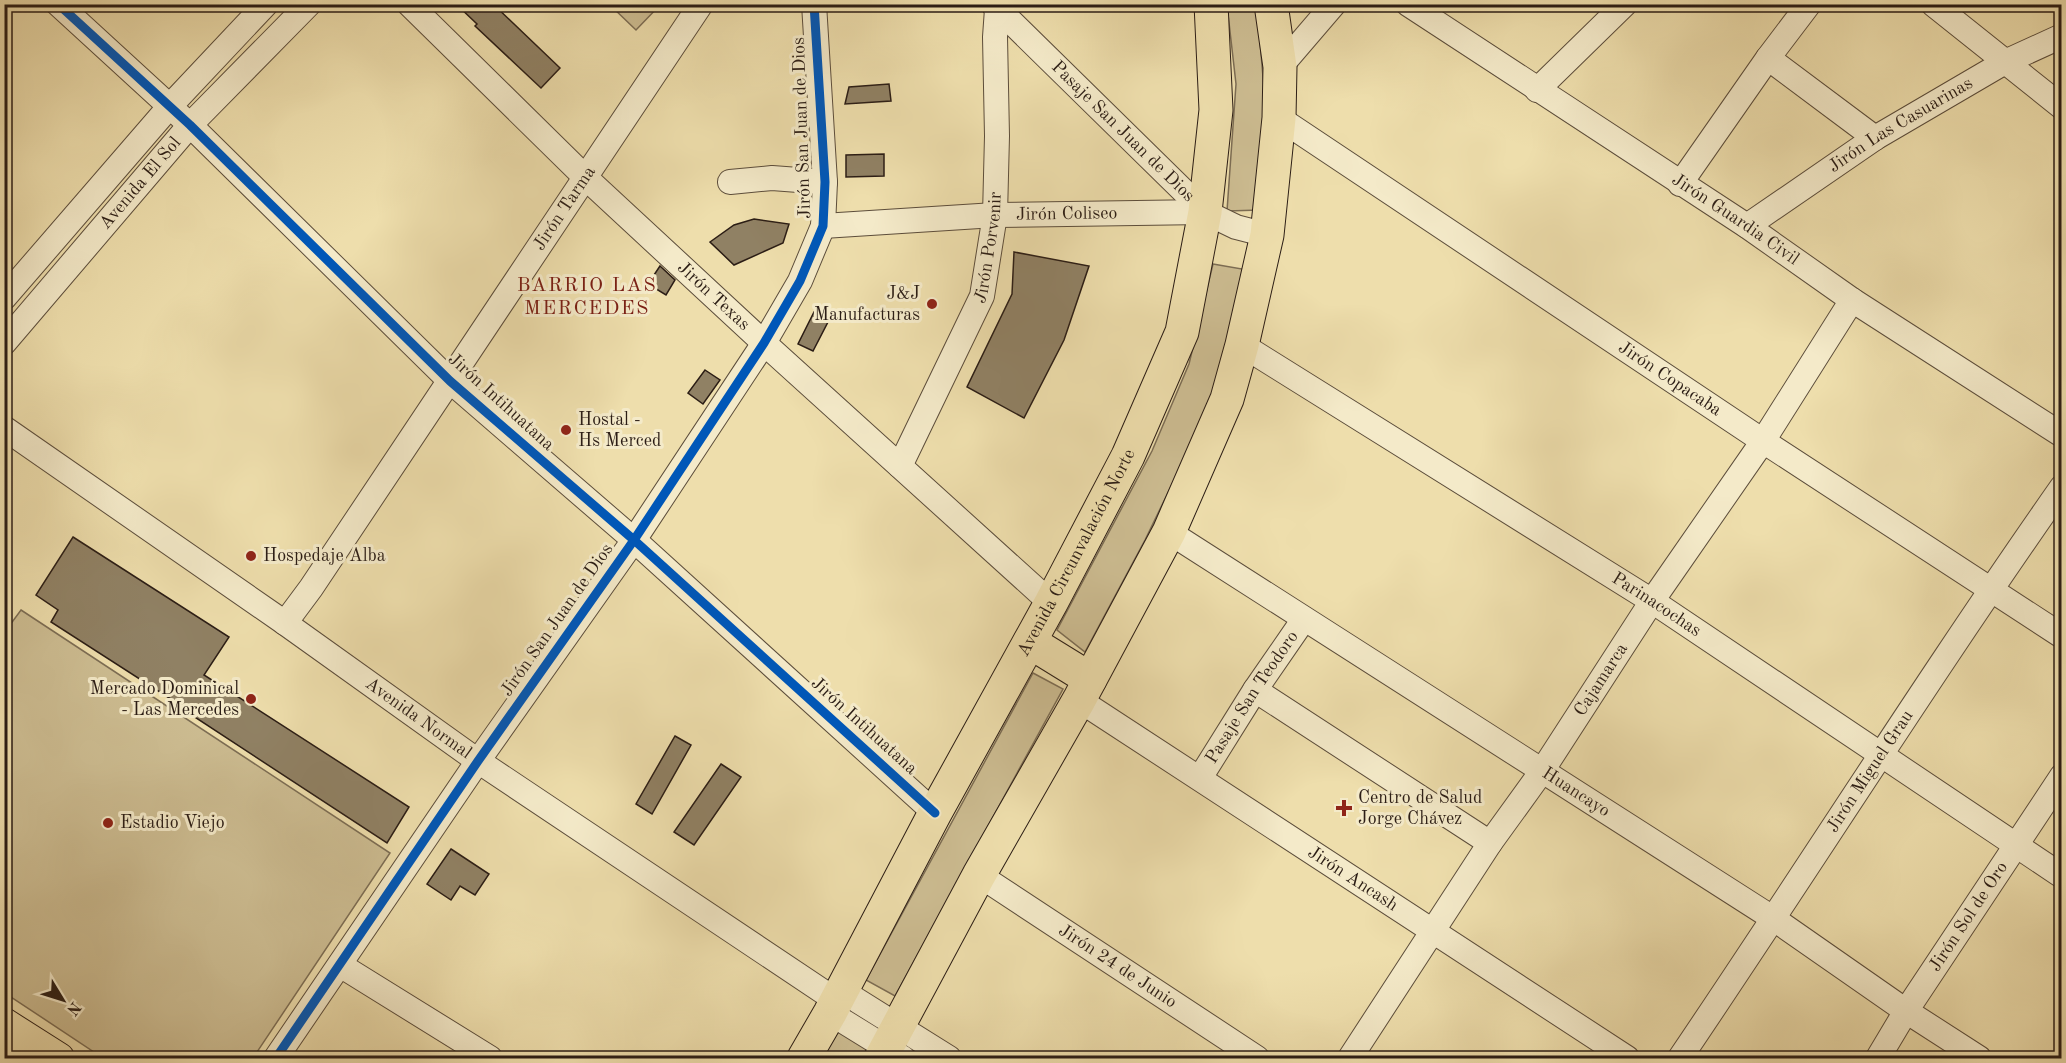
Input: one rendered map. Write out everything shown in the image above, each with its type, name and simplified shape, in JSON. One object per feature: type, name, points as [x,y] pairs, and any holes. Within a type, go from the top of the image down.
[{"type":"highway","name":"Avenida Circunvalación Norte","points":[[804,1059],[1128,456],[1182,332],[1205,212],[1216,110],[1210,4]]},
{"type":"highway","points":[[892,1048],[979,875],[1085,689],[1169,532],[1227,399],[1268,235],[1279,118],[1280,67],[1271,4]]},
{"type":"highway","points":[[1030,642],[1085,689]]},
{"type":"main road","points":[[4,1023],[59,1059]]},
{"type":"street","name":"Jirón Intihuatana","points":[[57,4],[190,125],[450,381],[634,540],[935,813]]},
{"type":"street","name":"Avenida El Sol","points":[[4,298],[170,106],[266,4]]},
{"type":"street","name":"Avenida El Sol","points":[[4,343],[190,125],[309,4]]},
{"type":"street","name":"Jirón Texas","points":[[409,4],[586,178],[1051,603]]},
{"type":"street","name":"Jirón Tarma","points":[[285,623],[311,588],[701,4]]},
{"type":"street","name":"Jirón San Juan de Dios","points":[[276,1059],[478,761],[634,540],[764,343],[800,280],[823,226],[825,182],[814,4]]},
{"type":"street","points":[[1280,67],[1334,4]]},
{"type":"street","name":"Jirón Guardia Civil","points":[[1408,4],[1536,90],[1747,226],[1852,300],[2061,435]]},
{"type":"street","points":[[1536,90],[1625,4]]},
{"type":"street","points":[[1680,184],[1768,58],[1809,4]]},
{"type":"street","name":"Pasaje San Juan de Dios","points":[[995,7],[1205,212],[1236,227],[1268,235]]},
{"type":"street","name":"Jirón Porvenir","points":[[900,466],[982,296],[995,216],[997,136],[995,7]]},
{"type":"street","points":[[1946,8],[2004,62],[2061,107]]},
{"type":"street","name":"Jirón Las Casuarinas","points":[[1747,226],[1875,138],[2004,62],[2061,36]]},
{"type":"street","points":[[1768,58],[1875,138]]},
{"type":"street","name":"Jirón Copacaba","points":[[1279,118],[1763,441],[2061,636]]},
{"type":"street","points":[[730,182],[772,178],[825,182]]},
{"type":"street","name":"Jirón Coliseo","points":[[823,226],[995,216],[1205,212]]},
{"type":"street","name":"Cajamarca","points":[[1350,1059],[1490,843],[1542,771],[1652,601],[1763,441],[1852,300]]},
{"type":"street","name":"Parinacochas","points":[[1242,345],[1652,601],[2061,876]]},
{"type":"street","name":"Avenida Normal","points":[[4,428],[285,623],[478,761],[836,1002],[892,1048],[949,1059]]},
{"type":"street","name":"Jirón Miguel Grau","points":[[1680,1059],[1989,590],[2061,487]]},
{"type":"street","name":"Huancayo","points":[[1169,532],[1774,919],[1979,1059]]},
{"type":"street","name":"Pasaje San Teodoro","points":[[1200,778],[1255,690],[1304,619]]},
{"type":"street","name":"Jirón Ancash","points":[[1085,689],[1200,778],[1627,1059]]},
{"type":"street","points":[[1255,690],[1490,843]]},
{"type":"street","name":"Jirón Sol de Oro","points":[[1878,1059],[1906,1011],[2061,776]]},
{"type":"street","name":"Jirón 24 de Junio","points":[[979,875],[1257,1059]]},
{"type":"street","points":[[340,964],[490,1059]]},
{"type":"shaded area","points":[[610,5],[660,5],[636,30]]},
{"type":"shaded area","points":[[1227,5],[1257,5],[1265,101],[1260,210],[1227,211],[1236,84]]},
{"type":"shaded area","points":[[1213,264],[1248,270],[1224,364],[1197,433],[1145,540],[1085,652],[1057,630],[1152,451],[1189,364]]},
{"type":"shaded area","points":[[21,610],[390,853],[253,1058],[103,1058],[5,993],[4,633]]},
{"type":"shaded area","points":[[1033,673],[1063,689],[895,996],[866,980]]},
{"type":"shaded area","points":[[838,1030],[870,1048],[864,1058],[822,1058]]},
{"type":"building","points":[[456,4],[493,4],[560,68],[541,88],[475,26],[477,24]]},
{"type":"building","points":[[889,84],[891,101],[845,104],[849,87]]},
{"type":"building","points":[[884,154],[884,176],[846,177],[846,155]]},
{"type":"building","points":[[754,219],[789,224],[783,243],[734,265],[710,242],[734,225]]},
{"type":"building","points":[[1014,252],[1089,266],[1064,340],[1024,418],[967,387],[1012,294]]},
{"type":"building","points":[[660,266],[675,280],[666,295],[648,284]]},
{"type":"building","points":[[814,312],[829,320],[813,351],[798,344]]},
{"type":"building","points":[[705,370],[720,380],[703,404],[688,393]]},
{"type":"building","points":[[73,537],[229,637],[204,675],[409,807],[387,843],[51,622],[58,610],[36,595]]},
{"type":"building","points":[[675,736],[691,745],[652,814],[636,804]]},
{"type":"building","points":[[721,764],[741,777],[694,845],[674,832]]},
{"type":"building","points":[[451,849],[489,874],[475,895],[460,886],[451,900],[427,884]]},
{"type":"cycle path","points":[[58,4],[190,125],[450,381],[634,540],[935,813]]},
{"type":"cycle path","points":[[276,1058],[478,761],[634,540],[764,343],[800,281],[823,226],[825,182],[814,4]]},
{"type":"place","name":"J&J Manufacturas","points":[[932,304]]},
{"type":"place","name":"Hostal - Hs Merced","points":[[566,430]]},
{"type":"place","name":"Hospedaje Alba","points":[[251,556]]},
{"type":"place","name":"Mercado Dominical - Las Mercedes","points":[[251,699]]},
{"type":"place","name":"Centro de Salud Jorge Chávez","points":[[1344,808]]},
{"type":"place","name":"Estadio Viejo","points":[[108,823]]},
{"type":"district","name":"BARRIO LAS MERCEDES","points":[[587,298]]}]
